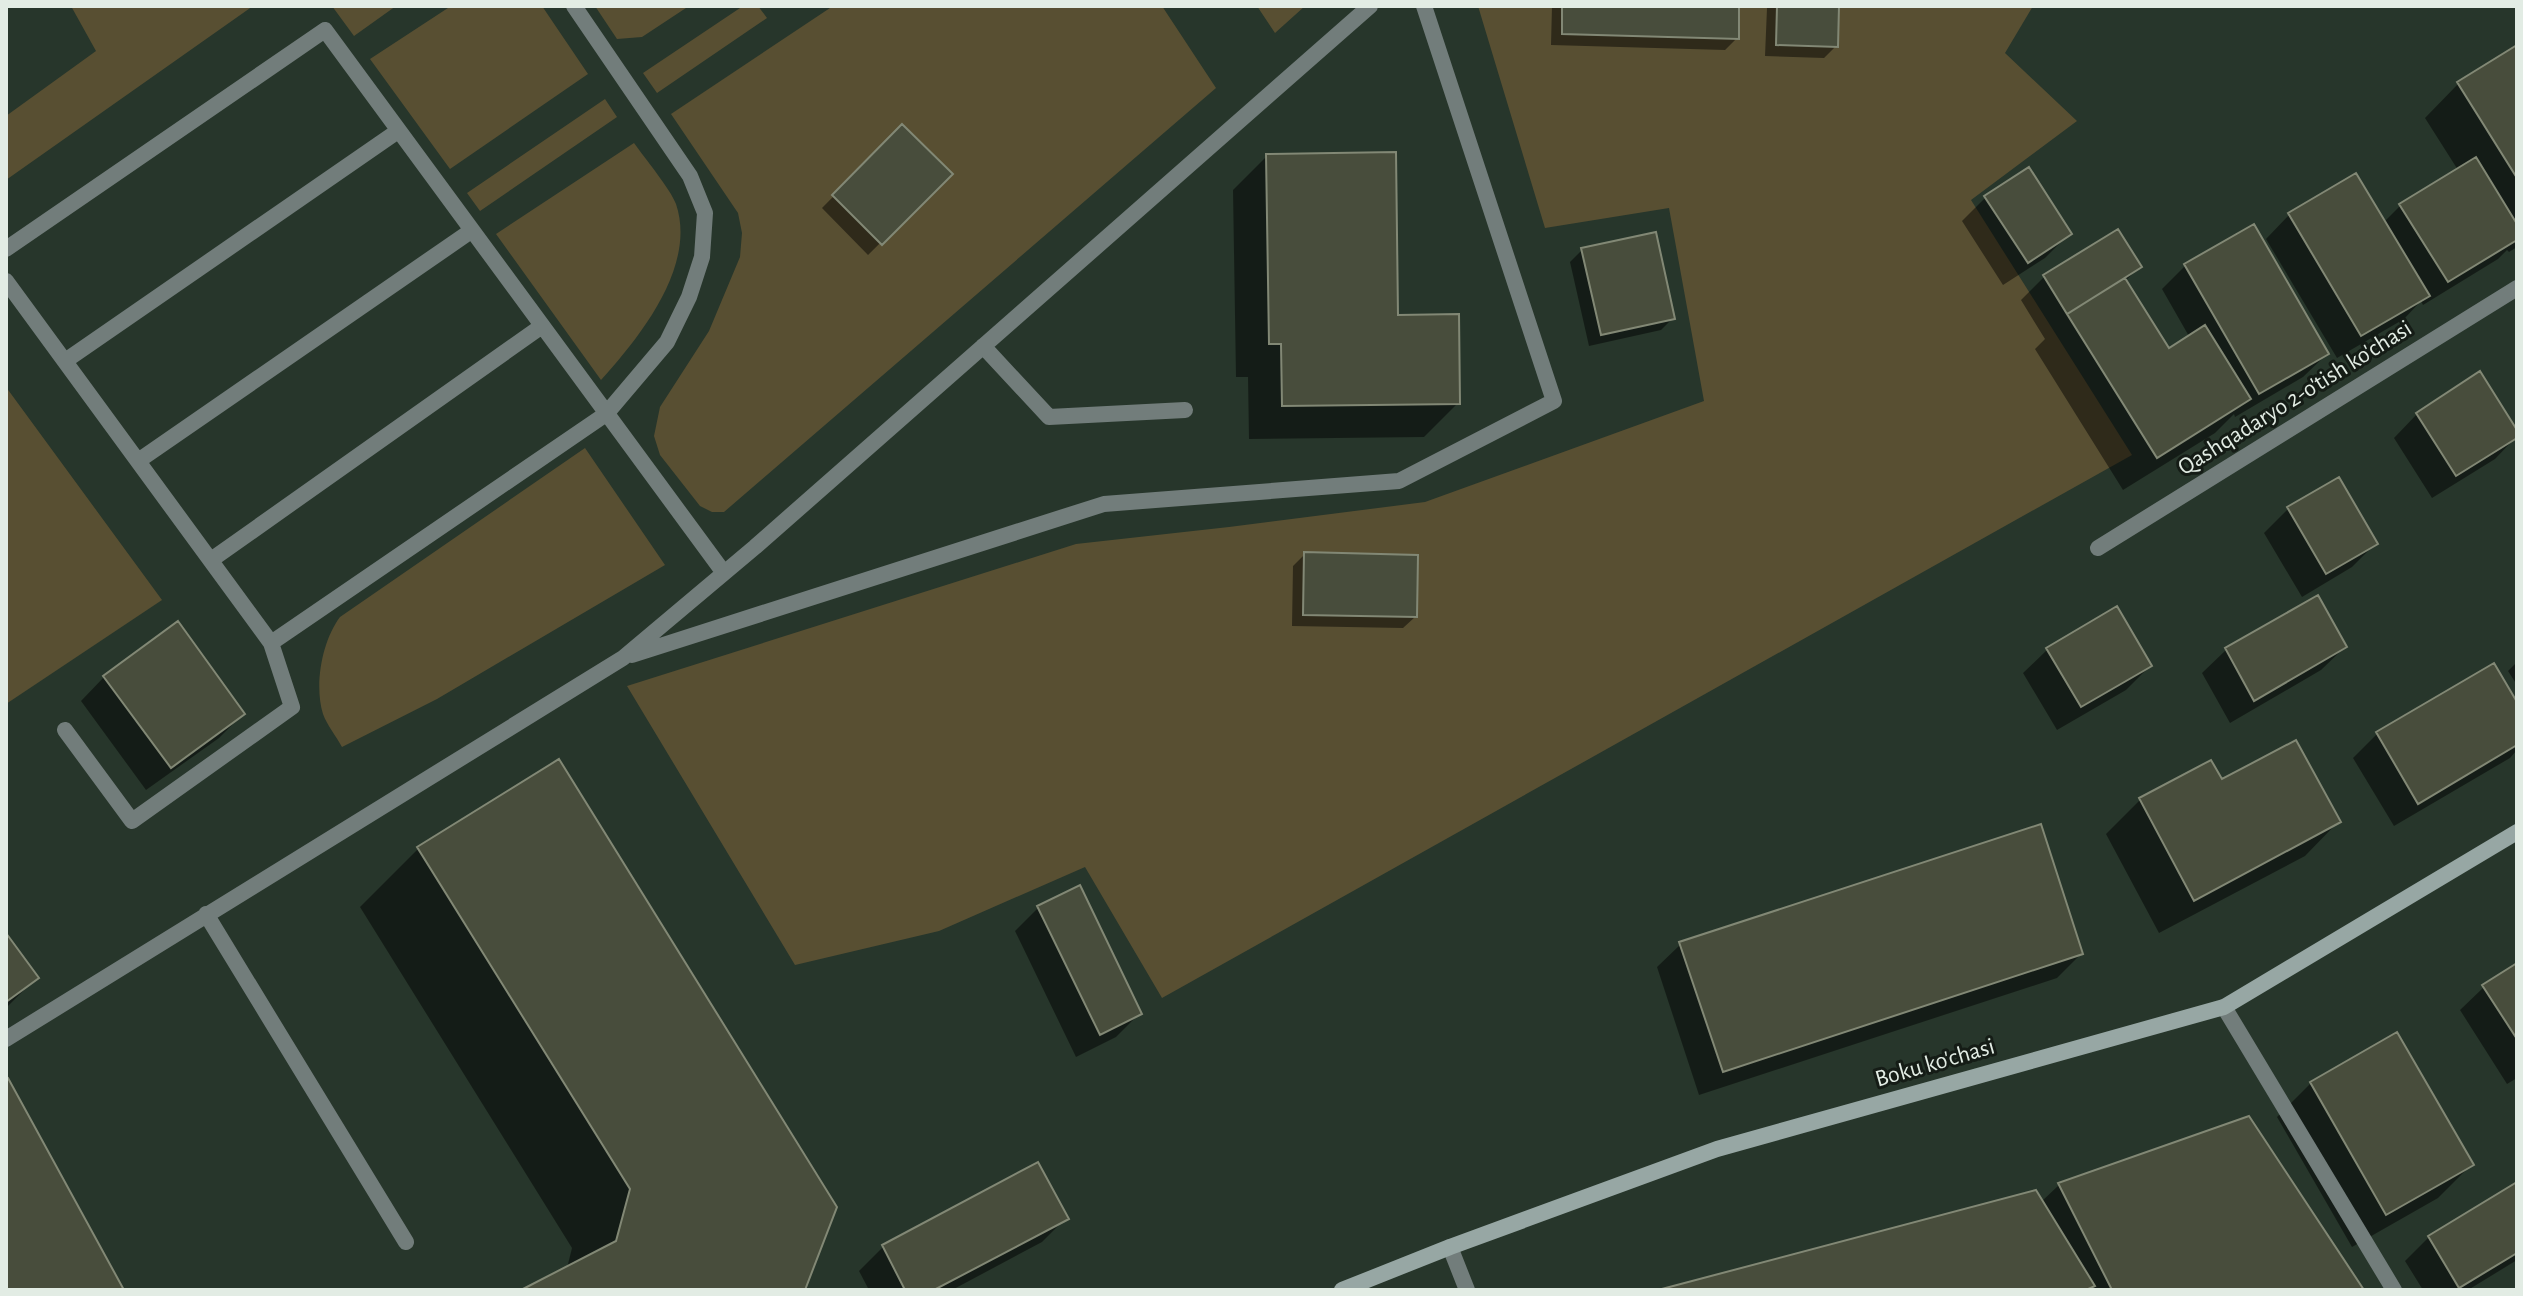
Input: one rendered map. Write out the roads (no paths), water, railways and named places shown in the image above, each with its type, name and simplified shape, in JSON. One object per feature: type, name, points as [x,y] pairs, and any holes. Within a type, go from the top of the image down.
[{"type":"street","name":"Boku ko'chasi","points":[[1342,1290],[1717,1149],[2224,1007],[2517,832]]},
{"type":"lane","points":[[271,643],[606,414],[667,342],[689,297],[702,257],[705,213],[690,176],[574,6]]},
{"type":"lane","points":[[6,1039],[623,658],[1370,6]]},
{"type":"lane","points":[[623,658],[1104,504],[1399,481],[1554,401],[1424,6]]},
{"type":"lane","points":[[6,249],[325,30],[724,573]]},
{"type":"lane","points":[[65,361],[398,131]]},
{"type":"lane","points":[[138,461],[471,231]]},
{"type":"lane","points":[[6,281],[271,643],[292,707],[132,821],[65,730]]},
{"type":"lane","name":"Qashqadaryo 2-o'tish ko'chasi","points":[[2098,548],[2517,288]]},
{"type":"lane","points":[[211,560],[542,326]]},
{"type":"lane","points":[[983,346],[1049,417],[1185,410]]},
{"type":"lane","points":[[206,914],[406,1242]]},
{"type":"lane","points":[[2224,1007],[2394,1290]]},
{"type":"lane","points":[[1450,1247],[1467,1290]]}]
